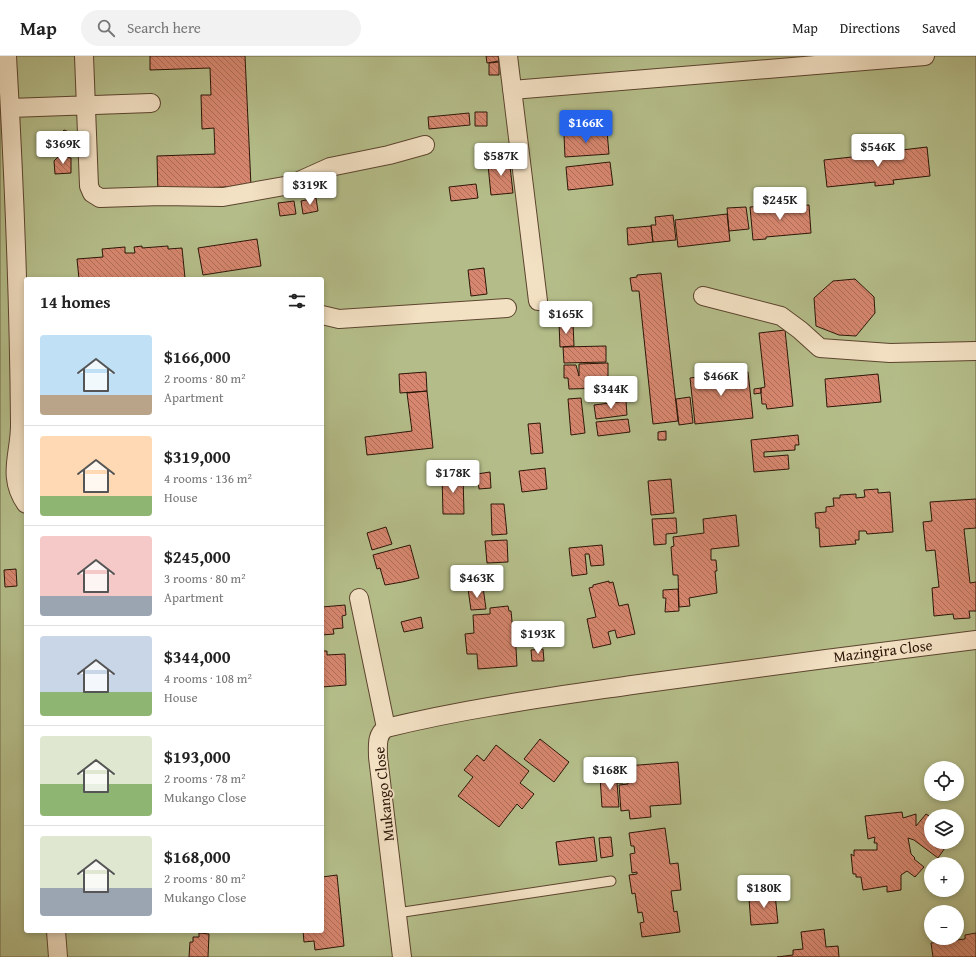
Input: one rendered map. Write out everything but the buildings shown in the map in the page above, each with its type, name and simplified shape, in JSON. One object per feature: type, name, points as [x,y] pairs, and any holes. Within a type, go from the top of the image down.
[{"type":"street","points":[[7,56],[22,306],[20,428],[7,474],[24,500]]},
{"type":"street","points":[[84,56],[89,186],[92,193],[100,198],[162,196],[222,197],[290,185],[330,167],[389,155],[425,145]]},
{"type":"street","points":[[508,56],[538,301]]},
{"type":"street","points":[[512,90],[925,56]]},
{"type":"street","points":[[10,108],[151,103]]},
{"type":"street","points":[[703,296],[781,316],[800,330],[820,348],[890,353],[976,351]]},
{"type":"street","points":[[324,315],[339,319],[507,308]]},
{"type":"street","points":[[359,598],[386,728]]},
{"type":"street","name":"Mazingira Close","points":[[549,697],[789,663],[976,640]]},
{"type":"street","name":"Mukango Close","points":[[402,957],[378,757],[378,738],[381,732],[386,728],[434,717],[549,697]]},
{"type":"street","points":[[56,933],[58,957]]},
{"type":"lane","points":[[397,913],[611,881]]},
{"type":"green space","points":[[0,56],[976,56],[976,957],[0,957]]}]
